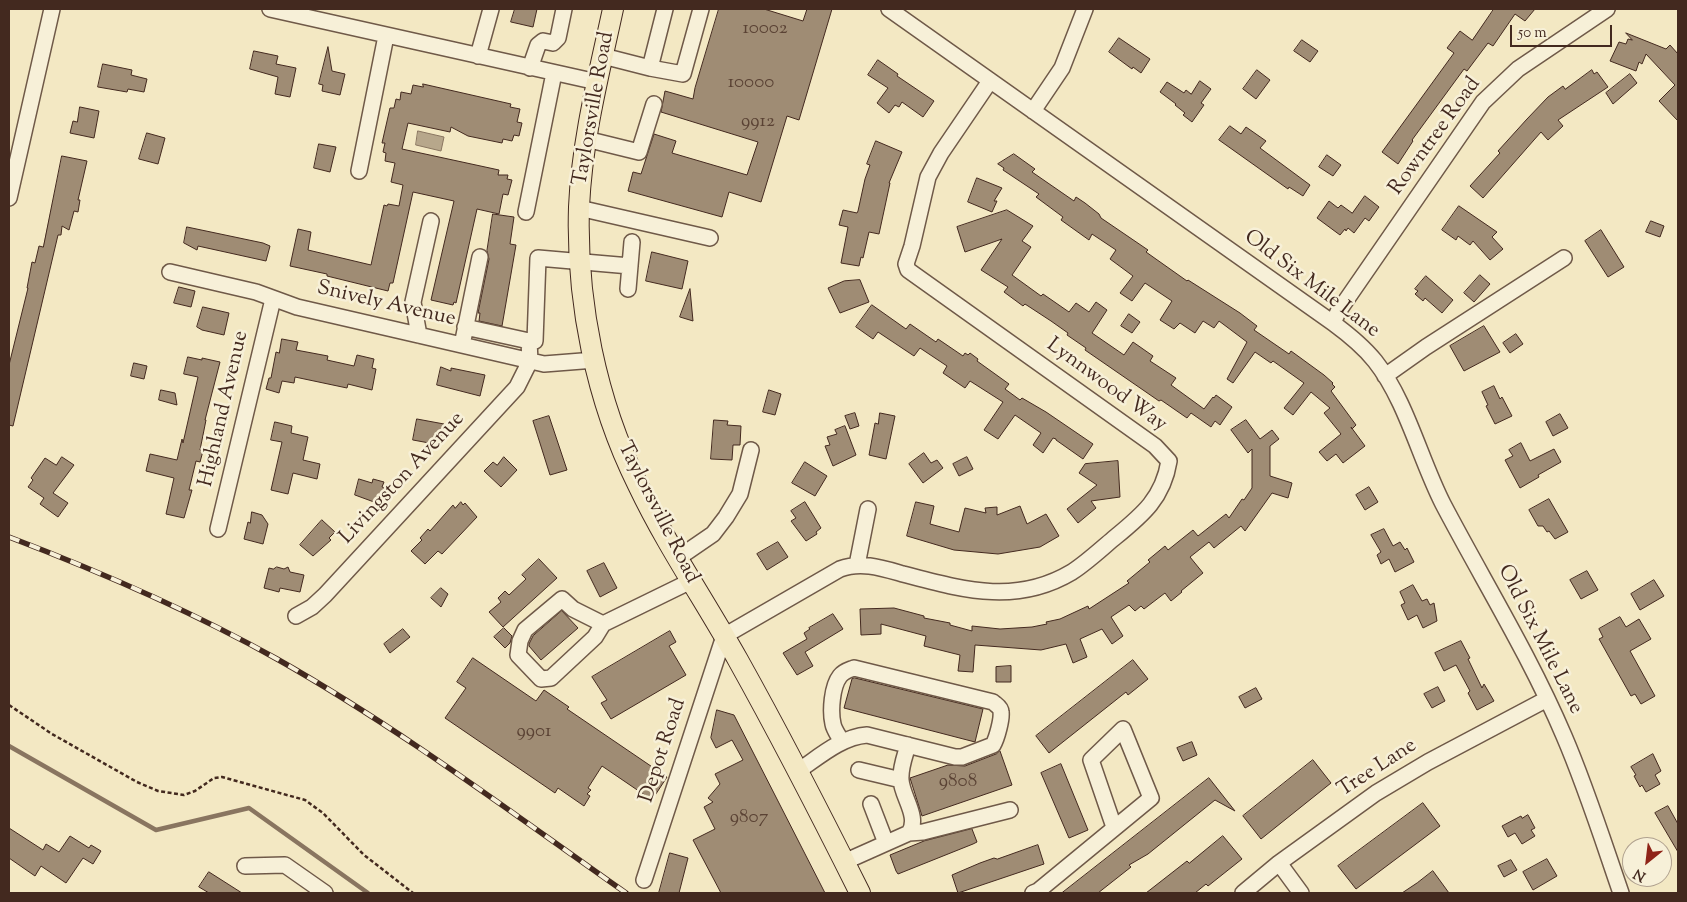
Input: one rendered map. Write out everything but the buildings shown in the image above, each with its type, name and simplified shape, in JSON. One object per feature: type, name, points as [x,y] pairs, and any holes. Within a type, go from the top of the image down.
[{"type":"main road","name":"Taylorsville Road","points":[[613,9],[586,139],[579,208],[580,261],[586,319],[595,360],[616,433],[637,484],[724,636],[798,771],[860,893]]},
{"type":"street","points":[[9,198],[52,9]]},
{"type":"street","points":[[270,9],[597,82]]},
{"type":"street","points":[[478,56],[491,9]]},
{"type":"street","points":[[530,68],[538,45],[543,41],[553,43],[558,38],[564,9]]},
{"type":"street","points":[[650,68],[665,9]]},
{"type":"street","points":[[603,56],[683,74],[701,9]]},
{"type":"street","name":"Old Six Mile Lane","points":[[889,9],[1333,323],[1364,348],[1385,376],[1443,503],[1518,639],[1547,699],[1578,773],[1621,893]]},
{"type":"street","points":[[1034,111],[1062,68],[1085,9]]},
{"type":"street","name":"Rowntree Road","points":[[1333,323],[1354,288],[1483,102],[1513,73],[1607,9]]},
{"type":"street","points":[[359,171],[386,36]]},
{"type":"street","points":[[526,212],[554,73]]},
{"type":"street","name":"Lynnwood Way","points":[[724,636],[840,569],[851,565],[875,567],[973,590],[1017,590],[1043,585],[1073,571],[1142,515],[1156,498],[1167,472],[1169,461],[1155,446],[908,270],[906,264],[928,177],[941,153],[990,81]]},
{"type":"street","points":[[586,139],[639,152],[654,104]]},
{"type":"street","points":[[579,208],[710,238]]},
{"type":"street","points":[[419,335],[413,302],[431,221]]},
{"type":"street","points":[[628,289],[632,242]]},
{"type":"street","points":[[462,345],[480,257]]},
{"type":"street","points":[[465,327],[535,341],[538,258],[630,266]]},
{"type":"street","points":[[1385,376],[1426,347],[1564,258]]},
{"type":"street","name":"Snively Avenue","points":[[170,272],[256,292],[297,307],[544,364],[595,360]]},
{"type":"street","name":"Highland Avenue","points":[[218,529],[273,299]]},
{"type":"street","points":[[529,341],[530,361]]},
{"type":"street","name":"Livingston Avenue","points":[[296,616],[312,607],[325,595],[517,387],[530,361]]},
{"type":"street","points":[[678,558],[713,534],[726,517],[740,494],[751,450]]},
{"type":"street","points":[[857,565],[868,509]]},
{"type":"street","points":[[603,624],[573,609],[562,599],[525,630],[520,641],[518,655],[541,679],[551,678],[595,637],[603,624],[692,581]]},
{"type":"street","name":"Depot Road","points":[[644,880],[724,636]]},
{"type":"street","points":[[798,771],[842,742],[855,736],[867,735],[955,758],[962,757],[993,744],[996,740],[1002,712],[1000,707],[993,702],[854,668],[846,671],[839,677],[835,686],[832,715],[833,726],[842,742]]},
{"type":"street","name":"Tree Lane","points":[[1243,893],[1280,863],[1376,793],[1428,762],[1547,699]]},
{"type":"street","points":[[1033,893],[1038,891],[1151,798],[1123,729],[1091,760],[1114,827]]},
{"type":"street","points":[[908,745],[901,770],[901,780],[913,820],[912,829],[909,833]]},
{"type":"street","points":[[858,770],[901,780]]},
{"type":"street","points":[[871,804],[886,843]]},
{"type":"street","points":[[844,862],[909,833],[923,832],[1010,810]]},
{"type":"street","points":[[1280,863],[1301,893]]},
{"type":"street","points":[[245,866],[285,865],[325,893]]},
{"type":"path","points":[[9,705],[52,734],[137,782],[158,791],[184,795],[195,791],[214,778],[222,776],[305,800],[323,814],[364,855],[413,893]]},
{"type":"shaded area","points":[[418,131],[444,137],[441,151],[416,145]]},
{"type":"waterway","points":[[9,746],[156,830],[249,808],[368,893]]},
{"type":"railway","points":[[9,537],[145,593],[245,641],[277,659],[411,742],[626,893]]}]
